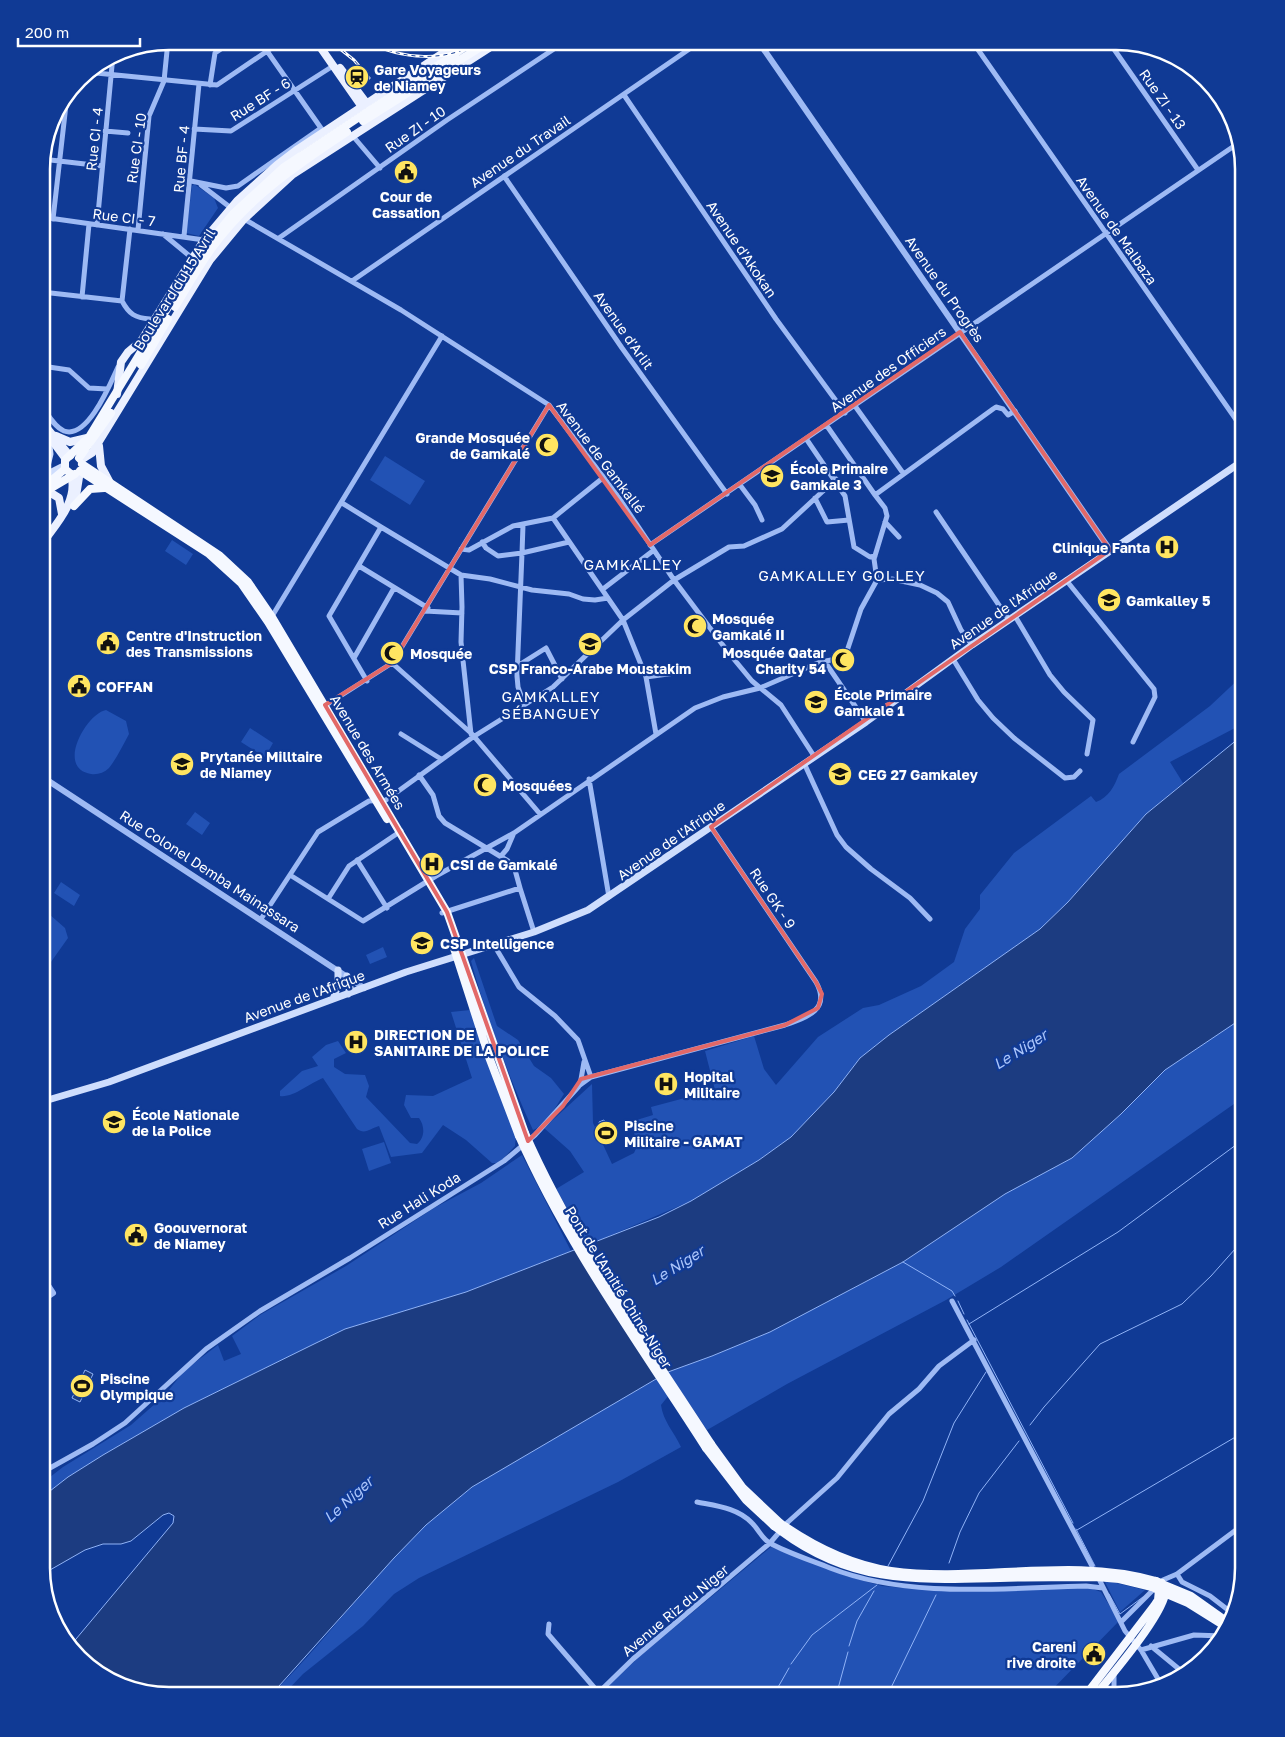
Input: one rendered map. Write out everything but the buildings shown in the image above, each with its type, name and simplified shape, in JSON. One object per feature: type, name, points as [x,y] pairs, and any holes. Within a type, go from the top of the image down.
[{"type":"highway","name":"Boulevard du 15 Avril","points":[[66,464],[89,437],[117,394],[203,250],[239,208],[284,168],[461,50]]},
{"type":"highway","name":"Boulevard du 15 Avril","points":[[102,433],[212,247],[241,214],[292,169],[476,50]]},
{"type":"highway","points":[[50,482],[66,464],[80,463]]},
{"type":"highway","points":[[50,484],[66,464],[80,463]]},
{"type":"highway","name":"Avenue des Armées","points":[[80,463],[109,487],[216,560],[241,583],[270,620],[445,912],[522,1134]]},
{"type":"highway","points":[[74,506],[90,489],[109,487]]},
{"type":"highway","name":"Pont de l'Amitié Chine-Niger","points":[[522,1134],[537,1176],[561,1220],[746,1500],[817,1554],[842,1564],[884,1573],[937,1577],[1096,1577],[1159,1587]]},
{"type":"highway","points":[[1159,1587],[1221,1624]]},
{"type":"highway","points":[[1159,1587],[1163,1604]]},
{"type":"highway","points":[[1159,1587],[1191,1596],[1224,1619]]},
{"type":"highway","points":[[1098,1687],[1136,1643],[1158,1601],[1159,1587]]},
{"type":"highway","points":[[1099,1687],[1136,1643],[1163,1604],[1170,1600],[1179,1600]]},
{"type":"main road","points":[[322,50],[365,106]]},
{"type":"main road","points":[[327,50],[353,92],[354,105],[350,115]]},
{"type":"main road","name":"Boulevard du 15 Avril","points":[[117,394],[121,362],[128,352],[141,341],[204,240],[231,208],[277,165],[323,130],[365,106],[449,50]]},
{"type":"main road","name":"Boulevard du 15 Avril","points":[[80,463],[92,453],[102,433],[210,260],[244,219],[292,175],[486,50]]},
{"type":"main road","points":[[353,92],[379,97]]},
{"type":"main road","points":[[50,432],[70,442],[89,437]]},
{"type":"main road","points":[[50,432],[66,464],[72,495],[62,516],[50,533]]},
{"type":"main road","points":[[50,432],[50,454]]},
{"type":"main road","name":"Boulevard du 15 Avril","points":[[80,463],[92,459],[99,446],[102,433]]},
{"type":"main road","points":[[99,446],[100,466],[109,487]]},
{"type":"main road","points":[[62,516],[74,506],[78,493],[80,463]]},
{"type":"main road","points":[[50,472],[66,464]]},
{"type":"main road","points":[[50,474],[66,464]]},
{"type":"main road","name":"Avenue de l'Afrique","points":[[50,1099],[109,1082],[332,999],[573,918],[609,898],[866,722],[1066,580],[1235,466]]},
{"type":"main road","points":[[50,484],[54,479]]},
{"type":"main road","points":[[50,493],[60,498],[62,516]]},
{"type":"main road","points":[[332,999],[338,986],[338,970]]},
{"type":"main road","points":[[347,976],[350,987],[348,994]]},
{"type":"street","name":"Rue CI - 10","points":[[138,230],[150,116],[164,81],[167,50]]},
{"type":"street","points":[[210,86],[215,53],[220,50]]},
{"type":"street","points":[[97,73],[210,86],[219,84],[270,50]]},
{"type":"street","name":"Rue ZI - 10","points":[[279,238],[553,50]]},
{"type":"street","name":"Avenue du Travail","points":[[352,281],[688,50]]},
{"type":"street","name":"Avenue du Progrès","points":[[764,50],[1110,550]]},
{"type":"street","name":"Avenue de Malbaza","points":[[978,50],[1235,418]]},
{"type":"street","name":"Rue ZI - 13","points":[[1115,50],[1198,170]]},
{"type":"street","points":[[191,181],[226,188],[238,186],[323,130],[267,52]]},
{"type":"street","name":"Rue CI - 4","points":[[97,225],[113,64]]},
{"type":"street","name":"Rue BF - 6","points":[[194,130],[231,131],[333,66]]},
{"type":"street","name":"Rue BF - 4","points":[[184,236],[191,181],[199,84]]},
{"type":"street","name":"Avenue d'Akokan","points":[[624,95],[776,319],[845,413]]},
{"type":"street","points":[[53,219],[65,110]]},
{"type":"street","points":[[105,131],[128,133]]},
{"type":"street","points":[[352,135],[380,168]]},
{"type":"street","name":"Avenue des Officiers","points":[[603,590],[652,547],[727,494],[960,332],[1233,147]]},
{"type":"street","points":[[50,159],[102,166]]},
{"type":"street","name":"Avenue d'Arlit","points":[[504,176],[622,348],[727,494]]},
{"type":"street","points":[[191,181],[205,187],[231,208]]},
{"type":"street","name":"Rue CI - 7","points":[[50,218],[204,240]]},
{"type":"street","name":"Avenue de Gamkallé","points":[[244,219],[352,281],[549,405],[604,477],[674,580],[728,652],[760,688],[773,696],[782,705],[814,756]]},
{"type":"street","points":[[82,297],[89,224]]},
{"type":"street","points":[[130,229],[122,301],[132,315],[137,318],[150,319]]},
{"type":"street","points":[[163,234],[192,258]]},
{"type":"street","points":[[50,293],[122,301]]},
{"type":"street","points":[[270,620],[442,336]]},
{"type":"street","points":[[50,415],[62,430],[73,431],[84,426],[95,412],[121,362]]},
{"type":"street","points":[[50,367],[69,370],[90,388],[107,389]]},
{"type":"street","points":[[323,707],[367,681],[392,663],[427,610],[549,405]]},
{"type":"street","points":[[855,406],[903,473]]},
{"type":"street","points":[[875,495],[995,407],[1003,409],[1008,415],[1014,411]]},
{"type":"street","points":[[290,875],[361,921],[387,908],[428,881],[514,833],[589,779],[695,708],[723,697],[760,688],[820,662],[837,659],[847,651],[861,609],[877,580],[873,565],[885,522],[886,511],[827,426]]},
{"type":"street","points":[[807,440],[836,479],[845,496],[854,547],[870,557],[875,556]]},
{"type":"street","points":[[462,549],[467,551],[513,526],[553,518],[604,477]]},
{"type":"street","points":[[261,919],[318,832],[378,800],[419,775],[472,736],[562,679],[623,620],[674,580],[723,550],[746,546],[782,529],[799,516],[836,479]]},
{"type":"street","points":[[740,485],[755,505],[762,520]]},
{"type":"street","points":[[815,498],[827,522],[849,520]]},
{"type":"street","points":[[342,503],[461,575],[490,579],[583,599],[608,598]]},
{"type":"street","points":[[936,512],[1012,618],[1050,675],[1064,692],[1093,720],[1087,754]]},
{"type":"street","points":[[553,518],[623,620],[646,677],[656,734]]},
{"type":"street","points":[[885,522],[899,537]]},
{"type":"street","points":[[523,525],[518,687],[524,704]]},
{"type":"street","points":[[367,681],[329,616],[381,527]]},
{"type":"street","points":[[482,542],[486,548],[498,556],[522,553],[569,542]]},
{"type":"street","points":[[358,566],[427,610],[462,613]]},
{"type":"street","points":[[461,575],[462,613],[460,642],[472,736]]},
{"type":"street","points":[[877,580],[892,579],[920,585],[936,593],[948,602],[961,630],[972,645]]},
{"type":"street","points":[[1066,580],[1154,689],[1155,697],[1133,742]]},
{"type":"street","points":[[354,658],[394,588]]},
{"type":"street","points":[[518,665],[546,648],[562,679]]},
{"type":"street","points":[[953,659],[978,700],[1014,738],[1065,778],[1074,777],[1080,771]]},
{"type":"street","points":[[825,662],[866,722]]},
{"type":"street","points":[[392,663],[472,736],[540,814]]},
{"type":"street","points":[[646,677],[674,673]]},
{"type":"street","points":[[401,734],[442,758]]},
{"type":"street","points":[[804,763],[837,835],[846,847],[871,869],[910,898],[930,919]]},
{"type":"street","points":[[419,775],[433,795],[440,816],[447,826],[501,856],[514,868],[534,932]]},
{"type":"street","points":[[589,779],[609,898]]},
{"type":"street","name":"Rue Colonel Demba Mainassara","points":[[50,782],[364,988]]},
{"type":"street","name":"Rue GK - 9","points":[[711,827],[816,982],[822,994]]},
{"type":"street","points":[[328,899],[347,868],[398,833]]},
{"type":"street","points":[[501,856],[514,833]]},
{"type":"street","points":[[357,860],[387,908]]},
{"type":"street","points":[[445,912],[520,888]]},
{"type":"street","points":[[494,945],[519,987],[571,1030],[578,1040],[584,1062],[591,1077]]},
{"type":"street","name":"Rue Hali Koda","points":[[50,1467],[93,1444],[126,1423],[206,1349],[260,1311],[350,1258],[504,1161],[535,1135],[580,1085],[591,1077],[798,1021],[818,1008],[822,1000],[822,994]]},
{"type":"street","points":[[580,1085],[584,1062]]},
{"type":"street","points":[[952,1301],[1092,1566]]},
{"type":"street","name":"Avenue Riz du Niger","points":[[604,1687],[770,1543],[788,1522],[837,1478],[889,1414],[919,1389],[939,1366],[974,1340]]},
{"type":"street","points":[[697,1502],[729,1509],[740,1514],[752,1523],[770,1543],[846,1574],[903,1586],[950,1588],[1086,1586],[1103,1588]]},
{"type":"street","points":[[1120,1622],[1163,1580],[1177,1574],[1235,1531]]},
{"type":"street","points":[[1177,1574],[1182,1582],[1210,1596],[1228,1610]]},
{"type":"street","points":[[1100,1581],[1120,1622],[1136,1643],[1158,1680]]},
{"type":"street","points":[[549,1624],[548,1634],[590,1687]]},
{"type":"street","points":[[1136,1643],[1152,1646],[1194,1635],[1214,1636]]},
{"type":"street","points":[[1152,1646],[1178,1669]]},
{"type":"street","points":[[1114,1671],[1114,1687]]},
{"type":"highlighted area","points":[[960,332],[1110,550],[711,827],[816,982],[822,994],[818,1008],[785,1025],[581,1079],[563,1106],[528,1141],[447,912],[325,705],[392,663],[406,643],[549,405],[650,545]]},
{"type":"shaded area","points":[[194,184],[214,198],[218,208],[199,236],[186,233],[192,186]]},
{"type":"shaded area","points":[[385,456],[425,481],[410,505],[370,480]]},
{"type":"shaded area","points":[[172,540],[193,554],[186,565],[165,551]]},
{"type":"shaded area","points":[[1235,682],[1235,728],[1170,762],[1183,783],[1146,814],[1068,902],[1040,929],[889,1035],[860,1058],[834,1092],[791,1137],[759,1160],[691,1201],[588,1245],[556,1189],[584,1172],[570,1151],[544,1128],[592,1084],[593,1123],[612,1164],[634,1153],[638,1144],[630,1122],[653,1115],[651,1107],[715,1090],[705,1051],[754,1036],[764,1069],[776,1085],[818,1037],[863,1008],[879,1005],[921,986],[954,962],[965,929],[980,909],[980,895],[1014,853],[1091,796],[1096,802],[1108,794],[1119,774],[1210,706]]},
{"type":"shaded area","points":[[106,710],[126,721],[129,734],[109,768],[100,773],[91,774],[81,770],[75,762],[75,752],[83,730],[98,713]]},
{"type":"shaded area","points":[[250,728],[273,743],[265,757],[241,742]]},
{"type":"shaded area","points":[[195,812],[210,823],[202,835],[186,824]]},
{"type":"shaded area","points":[[61,882],[80,895],[74,906],[54,893]]},
{"type":"shaded area","points":[[50,915],[65,928],[68,938],[50,963]]},
{"type":"shaded area","points":[[383,947],[387,957],[370,964],[366,955]]},
{"type":"shaded area","points":[[474,958],[497,1026],[518,1040],[534,1066],[551,1078],[564,1094],[547,1120],[533,1130],[491,1025],[471,961]]},
{"type":"shaded area","points":[[470,1010],[516,1136],[515,1146],[499,1163],[492,1163],[466,1140],[443,1125],[422,1153],[391,1157],[379,1126],[365,1131],[357,1129],[323,1078],[296,1093],[280,1096],[280,1091],[302,1071],[318,1066],[312,1057],[326,1045],[338,1041],[346,1053],[334,1059],[334,1067],[345,1074],[365,1075],[369,1086],[366,1097],[410,1143],[417,1144],[422,1139],[422,1125],[419,1118],[411,1118],[404,1105],[406,1095],[433,1096],[472,1078],[451,1012]]},
{"type":"shaded area","points":[[1235,1023],[1235,1103],[1001,1267],[946,1300],[787,1384],[707,1430],[668,1372],[770,1332],[903,1262],[1005,1194],[1072,1158],[1121,1114],[1165,1070]]},
{"type":"shaded area","points":[[384,1142],[391,1163],[369,1171],[362,1149]]},
{"type":"shaded area","points":[[522,1155],[571,1251],[466,1292],[345,1329],[184,1408],[103,1455],[50,1491],[50,1477],[131,1425],[164,1396],[185,1370],[218,1345],[224,1361],[241,1354],[232,1336],[260,1315],[346,1266],[434,1208],[481,1183]]},
{"type":"shaded area","points":[[657,1379],[669,1395],[661,1405],[662,1411],[681,1447],[618,1482],[419,1578],[394,1594],[363,1626],[303,1674],[291,1687],[279,1687],[310,1654],[386,1566],[426,1525],[479,1482],[537,1446]]},
{"type":"shaded area","points":[[771,1547],[846,1576],[882,1586],[915,1589],[1090,1588],[1101,1592],[1119,1621],[1055,1687],[607,1687],[639,1657]]},
{"type":"shaded area","points":[[1104,1580],[1145,1590],[1120,1612]]},
{"type":"water","name":"Le Niger","points":[[1235,741],[1235,1023],[1165,1070],[1121,1114],[1072,1158],[1005,1194],[903,1262],[770,1332],[668,1372],[472,1487],[426,1525],[394,1558],[278,1687],[168,1687],[145,1685],[116,1675],[90,1658],[79,1647],[75,1641],[173,1523],[174,1516],[169,1513],[163,1515],[131,1541],[121,1544],[103,1544],[85,1550],[50,1570],[50,1491],[103,1455],[184,1408],[345,1329],[466,1292],[659,1217],[691,1201],[759,1160],[791,1137],[834,1092],[860,1058],[889,1035],[1040,929],[1068,902],[1146,814]]},
{"type":"water","name":"Piscine Militaire - GAMAT","points":[[604,1120],[613,1138],[605,1142],[599,1122]]},
{"type":"water","name":"Piscine Olympique","points":[[85,1370],[93,1374],[80,1402],[72,1398]]},
{"type":"waterway","points":[[969,1324],[1118,1232],[1235,1146]]},
{"type":"waterway","points":[[1030,1425],[1100,1344],[1182,1304],[1235,1249]]},
{"type":"waterway","points":[[903,1262],[952,1291],[955,1296]]},
{"type":"waterway","points":[[958,1301],[964,1314]]},
{"type":"waterway","points":[[967,1320],[1073,1523]]},
{"type":"waterway","points":[[888,1566],[923,1501],[954,1423],[986,1372]]},
{"type":"waterway","points":[[1077,1530],[1235,1437]]},
{"type":"waterway","points":[[949,1563],[960,1532],[979,1493],[1019,1441]]},
{"type":"waterway","points":[[1076,1529],[1095,1566]]},
{"type":"waterway","points":[[791,1664],[812,1635],[877,1585]]},
{"type":"waterway","points":[[849,1646],[857,1621],[874,1591]]},
{"type":"waterway","points":[[1109,1594],[1120,1614],[1143,1597]]},
{"type":"waterway","points":[[891,1687],[936,1595]]},
{"type":"waterway","points":[[838,1687],[848,1652]]},
{"type":"waterway","points":[[778,1687],[789,1668]]},
{"type":"railway","points":[[341,50],[354,60],[369,78]]},
{"type":"railway","points":[[388,50],[409,55],[424,56],[439,56],[462,50]]},
{"type":"place","name":"Gare Voyageurs de Niamey","points":[[357,77]]},
{"type":"place","name":"Cour de Cassation","points":[[406,172]]},
{"type":"place","name":"Grande Mosquée de Gamkalé","points":[[547,445]]},
{"type":"place","name":"École Primaire Gamkale 3","points":[[772,476]]},
{"type":"place","name":"Clinique Fanta","points":[[1167,547]]},
{"type":"place","name":"Gamkalley 5","points":[[1109,600]]},
{"type":"place","name":"Mosquée Gamkalé II","points":[[695,626]]},
{"type":"place","name":"Centre d'Instruction des Transmissions","points":[[108,643]]},
{"type":"place","name":"CSP Franco-Arabe Moustakim","points":[[590,644]]},
{"type":"place","name":"Mosquée","points":[[392,653]]},
{"type":"place","name":"Mosquée Qatar Charity 54","points":[[843,660]]},
{"type":"place","name":"COFFAN","points":[[79,686]]},
{"type":"place","name":"École Primaire Gamkale 1","points":[[816,702]]},
{"type":"place","name":"Prytanée Milltaire de Niamey","points":[[182,764]]},
{"type":"place","name":"CEG 27 Gamkaley","points":[[840,774]]},
{"type":"place","name":"Mosquées","points":[[485,785]]},
{"type":"place","name":"CSI de Gamkalé","points":[[432,864]]},
{"type":"place","name":"CSP Intelligence","points":[[422,943]]},
{"type":"place","name":"DIRECTION DE SANITAIRE DE LA POLICE","points":[[356,1042]]},
{"type":"place","name":"Hopital Militaire","points":[[666,1084]]},
{"type":"place","name":"École Nationale de la Police","points":[[114,1122]]},
{"type":"place","name":"Piscine Militaire - GAMAT","points":[[606,1133]]},
{"type":"place","name":"Goouvernorat de Niamey","points":[[136,1235]]},
{"type":"place","name":"Piscine Olympique","points":[[82,1386]]},
{"type":"place","name":"Careni rive droite","points":[[1094,1654]]},
{"type":"district","name":"GAMKALLEY","points":[[633,564]]},
{"type":"district","name":"GAMKALLEY GOLLEY","points":[[842,575]]},
{"type":"district","name":"GAMKALLEY SÉBANGUEY","points":[[551,704]]}]
